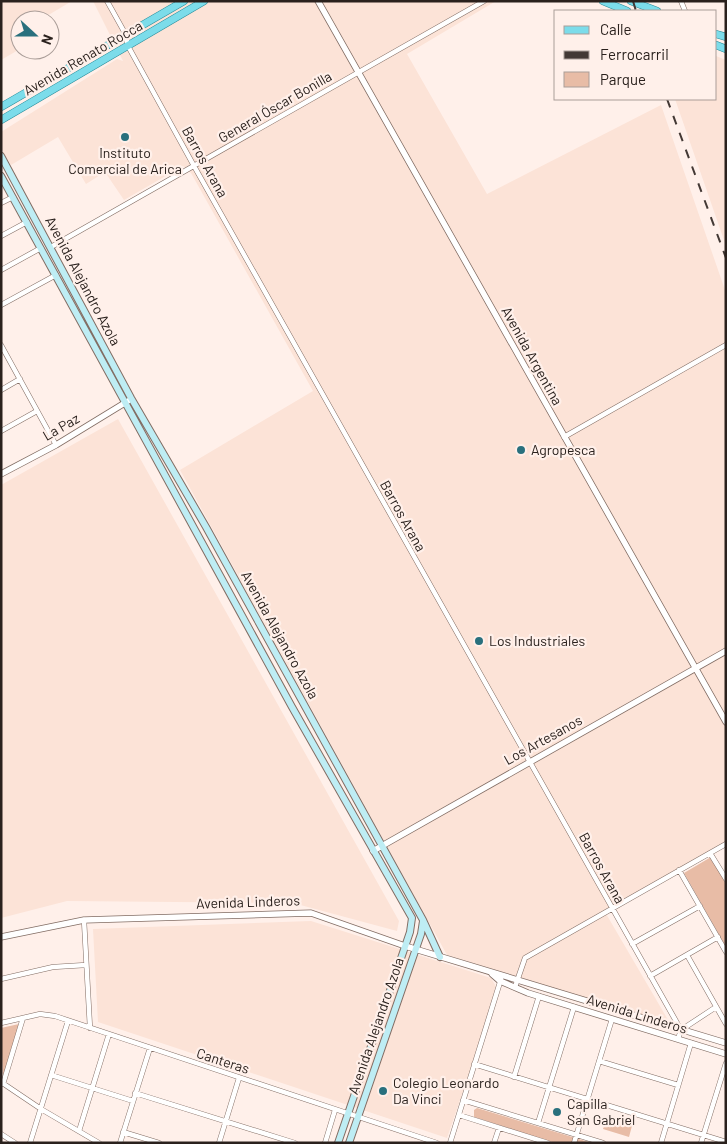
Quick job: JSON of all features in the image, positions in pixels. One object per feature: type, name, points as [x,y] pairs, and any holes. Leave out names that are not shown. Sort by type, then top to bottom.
[{"type":"main road","name":"Avenida Renato Rocca","points":[[1,107],[184,1]]},
{"type":"main road","name":"Avenida Renato Rocca","points":[[1,120],[204,1]]},
{"type":"main road","points":[[603,1],[625,10]]},
{"type":"main road","points":[[630,1],[654,10]]},
{"type":"main road","name":"Avenida Alejandro Azola","points":[[1,156],[51,247],[129,401],[273,674],[412,918],[405,946],[338,1143]]},
{"type":"main road","name":"Avenida Alejandro Azola","points":[[1,176],[129,401],[206,527],[424,920],[416,949],[349,1143]]},
{"type":"main road","points":[[424,920],[440,957]]},
{"type":"street","name":"Barros Arana","points":[[107,1],[126,35],[128,46],[194,166],[681,1030]]},
{"type":"street","name":"Avenida Argentina","points":[[318,1],[563,437],[726,722]]},
{"type":"street","name":"General Óscar Bonilla","points":[[51,247],[484,1]]},
{"type":"street","points":[[1,203],[13,197]]},
{"type":"street","points":[[1,236],[27,222]]},
{"type":"street","points":[[1,270],[41,248]]},
{"type":"street","points":[[1,305],[56,275]]},
{"type":"street","points":[[563,437],[726,345]]},
{"type":"street","points":[[2,347],[56,445]]},
{"type":"street","points":[[1,390],[20,380]]},
{"type":"street","name":"La Paz","points":[[1,474],[56,445],[129,401]]},
{"type":"street","points":[[1,431],[37,411]]},
{"type":"street","name":"Los Artesanos","points":[[373,851],[726,651]]},
{"type":"street","points":[[515,987],[525,958],[726,844]]},
{"type":"street","points":[[710,852],[726,879]]},
{"type":"street","points":[[679,870],[726,952]]},
{"type":"street","points":[[632,944],[700,906]]},
{"type":"street","name":"Avenida Linderos","points":[[1,937],[84,920],[311,913],[405,946],[488,971],[515,987],[539,996],[726,1054]]},
{"type":"street","points":[[84,920],[90,1028]]},
{"type":"street","points":[[650,976],[718,937]]},
{"type":"street","points":[[687,955],[726,1024]]},
{"type":"street","points":[[1,979],[53,967],[86,965]]},
{"type":"street","points":[[450,1143],[501,978]]},
{"type":"street","name":"Avenida Linderos","points":[[501,978],[517,980],[726,1043]]},
{"type":"street","points":[[514,1077],[539,996]]},
{"type":"street","points":[[538,1123],[574,1007]]},
{"type":"street","points":[[678,1039],[681,1030],[716,1008]]},
{"type":"street","name":"Canteras","points":[[1,1023],[48,1014],[437,1143]]},
{"type":"street","points":[[23,1018],[2,1083],[40,1109],[99,1143]]},
{"type":"street","points":[[574,1143],[612,1019]]},
{"type":"street","points":[[30,1143],[68,1021]]},
{"type":"street","points":[[79,1131],[109,1034]]},
{"type":"street","points":[[661,1143],[691,1043]]},
{"type":"street","points":[[120,1143],[150,1048]]},
{"type":"street","points":[[599,1061],[678,1085]]},
{"type":"street","points":[[701,1143],[726,1063]]},
{"type":"street","points":[[474,1064],[726,1142]]},
{"type":"street","points":[[51,1075],[133,1101]]},
{"type":"street","points":[[219,1143],[239,1078]]},
{"type":"street","points":[[135,1093],[295,1143]]},
{"type":"street","points":[[463,1100],[602,1143]]},
{"type":"street","points":[[325,1143],[335,1110]]},
{"type":"street","points":[[459,1115],[533,1140],[548,1143]]},
{"type":"street","points":[[494,1143],[499,1128]]},
{"type":"street","points":[[123,1132],[159,1143]]},
{"type":"street","points":[[1,1134],[14,1143]]},
{"type":"shaded area","points":[[1,1],[72,1],[57,10],[10,10],[10,55],[1,60]]},
{"type":"shaded area","points":[[93,1],[496,1],[407,54],[487,194],[661,105],[726,293],[726,842],[605,912],[671,1025],[447,955],[180,470],[313,391],[191,173],[183,166],[124,200],[105,172],[86,184],[58,137],[11,165],[1,148],[1,132],[117,59],[123,61]]},
{"type":"shaded area","points":[[717,56],[726,60],[726,246],[675,100],[717,100]]},
{"type":"shaded area","points":[[118,419],[399,921],[397,931],[293,903],[67,901],[1,918],[1,485]]},
{"type":"shaded area","points":[[311,921],[491,978],[498,990],[447,1138],[98,1022],[93,929]]},
{"type":"green space","points":[[711,857],[726,884],[726,947],[684,873]]},
{"type":"green space","points":[[19,1024],[3,1080],[1,1028]]},
{"type":"green space","points":[[477,1108],[592,1143],[555,1143],[474,1117],[474,1110]]},
{"type":"green space","points":[[608,1115],[633,1122],[629,1137],[603,1129]]},
{"type":"railway","points":[[633,1],[636,10]]},
{"type":"railway","points":[[667,100],[726,258]]},
{"type":"place","name":"Instituto Comercial de Arica","points":[[125,137]]},
{"type":"place","name":"Agropesca","points":[[521,450]]},
{"type":"place","name":"Los Industriales","points":[[479,641]]},
{"type":"place","name":"Colegio Leonardo Da Vinci","points":[[383,1091]]},
{"type":"place","name":"Capilla San Gabriel","points":[[557,1112]]}]
